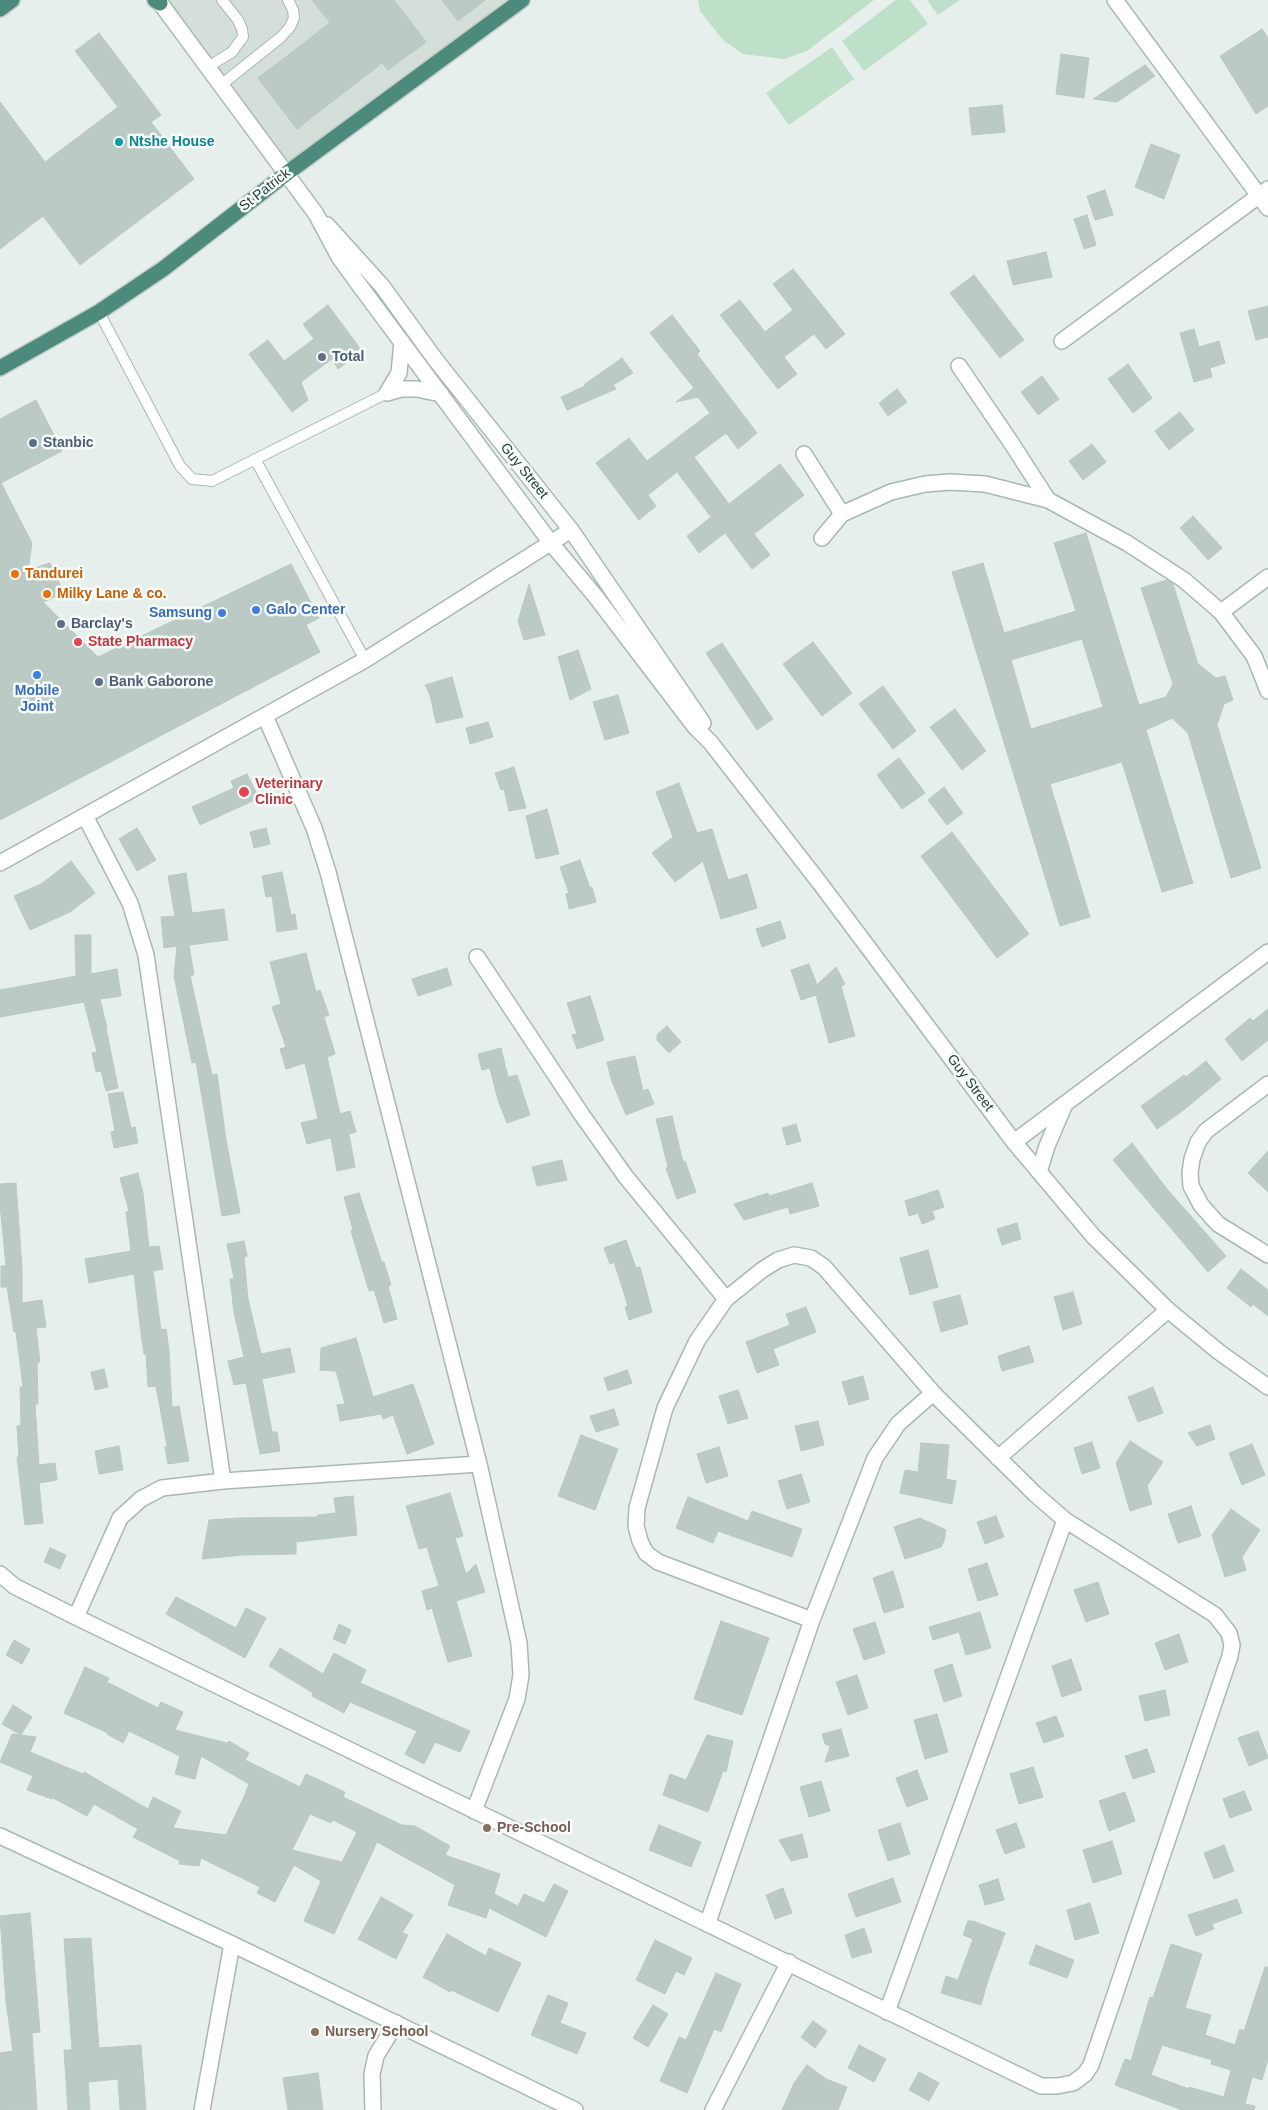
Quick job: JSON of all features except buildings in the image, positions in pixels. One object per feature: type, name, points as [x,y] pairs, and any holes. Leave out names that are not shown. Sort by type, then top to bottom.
[{"type":"highway","points":[[0,9],[12,0]]},
{"type":"highway","name":"St Patrick","points":[[0,368],[99,312],[163,269],[287,173],[522,0]]},
{"type":"street","points":[[1115,0],[1263,193],[1268,208]]},
{"type":"street","name":"Guy Street","points":[[158,1],[287,173],[316,214],[339,257],[550,544],[596,597],[695,727],[711,743],[819,882],[1014,1142],[1093,1236],[1168,1310],[1219,1352],[1268,1387]]},
{"type":"street","points":[[1062,341],[1263,193]]},
{"type":"street","name":"Guy Street","points":[[316,214],[382,286],[435,359],[571,530],[702,720],[711,743]]},
{"type":"street","points":[[387,393],[400,373],[402,342]]},
{"type":"street","points":[[959,366],[1048,500]]},
{"type":"street","points":[[387,393],[401,388],[441,394]]},
{"type":"street","points":[[804,454],[842,514]]},
{"type":"street","points":[[822,538],[842,514],[891,492],[925,484],[950,482],[984,484],[1048,500],[1127,543],[1184,580],[1221,612],[1254,656],[1268,691]]},
{"type":"street","points":[[0,863],[364,660],[571,530]]},
{"type":"street","points":[[1221,612],[1268,577]]},
{"type":"street","points":[[265,716],[314,828],[328,872],[479,1464],[518,1643],[521,1675],[517,1700],[474,1811]]},
{"type":"street","points":[[85,816],[130,902],[146,955],[223,1482]]},
{"type":"street","points":[[1014,1142],[1268,952]]},
{"type":"street","points":[[477,958],[582,1115],[626,1177],[726,1299]]},
{"type":"street","points":[[1268,1084],[1206,1131],[1198,1142],[1192,1159],[1190,1173],[1191,1186],[1201,1206],[1218,1224],[1268,1255]]},
{"type":"street","points":[[1039,1172],[1047,1146],[1065,1104]]},
{"type":"street","points":[[0,1574],[14,1586],[76,1617],[474,1811],[708,1922],[1041,2086],[1073,2083],[1085,2074],[1091,2065],[1230,1656],[1232,1645],[1230,1633],[1216,1615],[1065,1520],[998,1458],[933,1393],[824,1267],[811,1258],[794,1256],[778,1260],[762,1270],[726,1299],[697,1341],[665,1408],[638,1508],[636,1526],[640,1542],[646,1553],[658,1562],[812,1620]]},
{"type":"street","points":[[998,1458],[1168,1310]]},
{"type":"street","points":[[708,1922],[812,1620],[875,1458],[898,1424],[933,1393]]},
{"type":"street","points":[[76,1617],[120,1518],[141,1499],[162,1488],[479,1464]]},
{"type":"street","points":[[888,2012],[1065,1520]]},
{"type":"street","points":[[0,1836],[232,1944],[575,2110]]},
{"type":"street","points":[[202,2110],[232,1944]]},
{"type":"street","points":[[713,2110],[789,1962]]},
{"type":"street","points":[[373,2110],[372,2074],[376,2056],[396,2023]]},
{"type":"lane","points":[[208,67],[232,52],[243,37],[238,20],[222,0]]},
{"type":"lane","points":[[221,85],[281,37],[290,27],[294,18],[293,10],[288,0]]},
{"type":"lane","points":[[99,312],[180,466],[192,479],[212,481],[387,393]]},
{"type":"lane","points":[[255,459],[364,660]]},
{"type":"shaded area","points":[[158,0],[522,0],[287,173]]},
{"type":"green space","points":[[698,0],[874,0],[807,51],[784,59],[743,54],[723,40],[700,11]]},
{"type":"green space","points":[[896,0],[910,0],[928,24],[864,71],[842,41]]},
{"type":"green space","points":[[927,0],[960,0],[938,15]]},
{"type":"green space","points":[[832,47],[854,79],[789,125],[766,93]]},
{"type":"place","name":"Ntshe House","points":[[119,142]]},
{"type":"place","name":"Total","points":[[322,357]]},
{"type":"place","name":"Stanbic","points":[[33,443]]},
{"type":"place","name":"Tandurei","points":[[15,574]]},
{"type":"place","name":"Milky Lane & co.","points":[[47,594]]},
{"type":"place","name":"Galo Center","points":[[256,610]]},
{"type":"place","name":"Samsung","points":[[222,613]]},
{"type":"place","name":"Barclay's","points":[[61,624]]},
{"type":"place","name":"State Pharmacy","points":[[78,642]]},
{"type":"place","name":"Mobile Joint","points":[[37,675]]},
{"type":"place","name":"Bank Gaborone","points":[[99,682]]},
{"type":"place","name":"Veterinary Clinic","points":[[244,792]]},
{"type":"place","name":"Pre-School","points":[[487,1828]]},
{"type":"place","name":"Nursery School","points":[[315,2032]]}]
